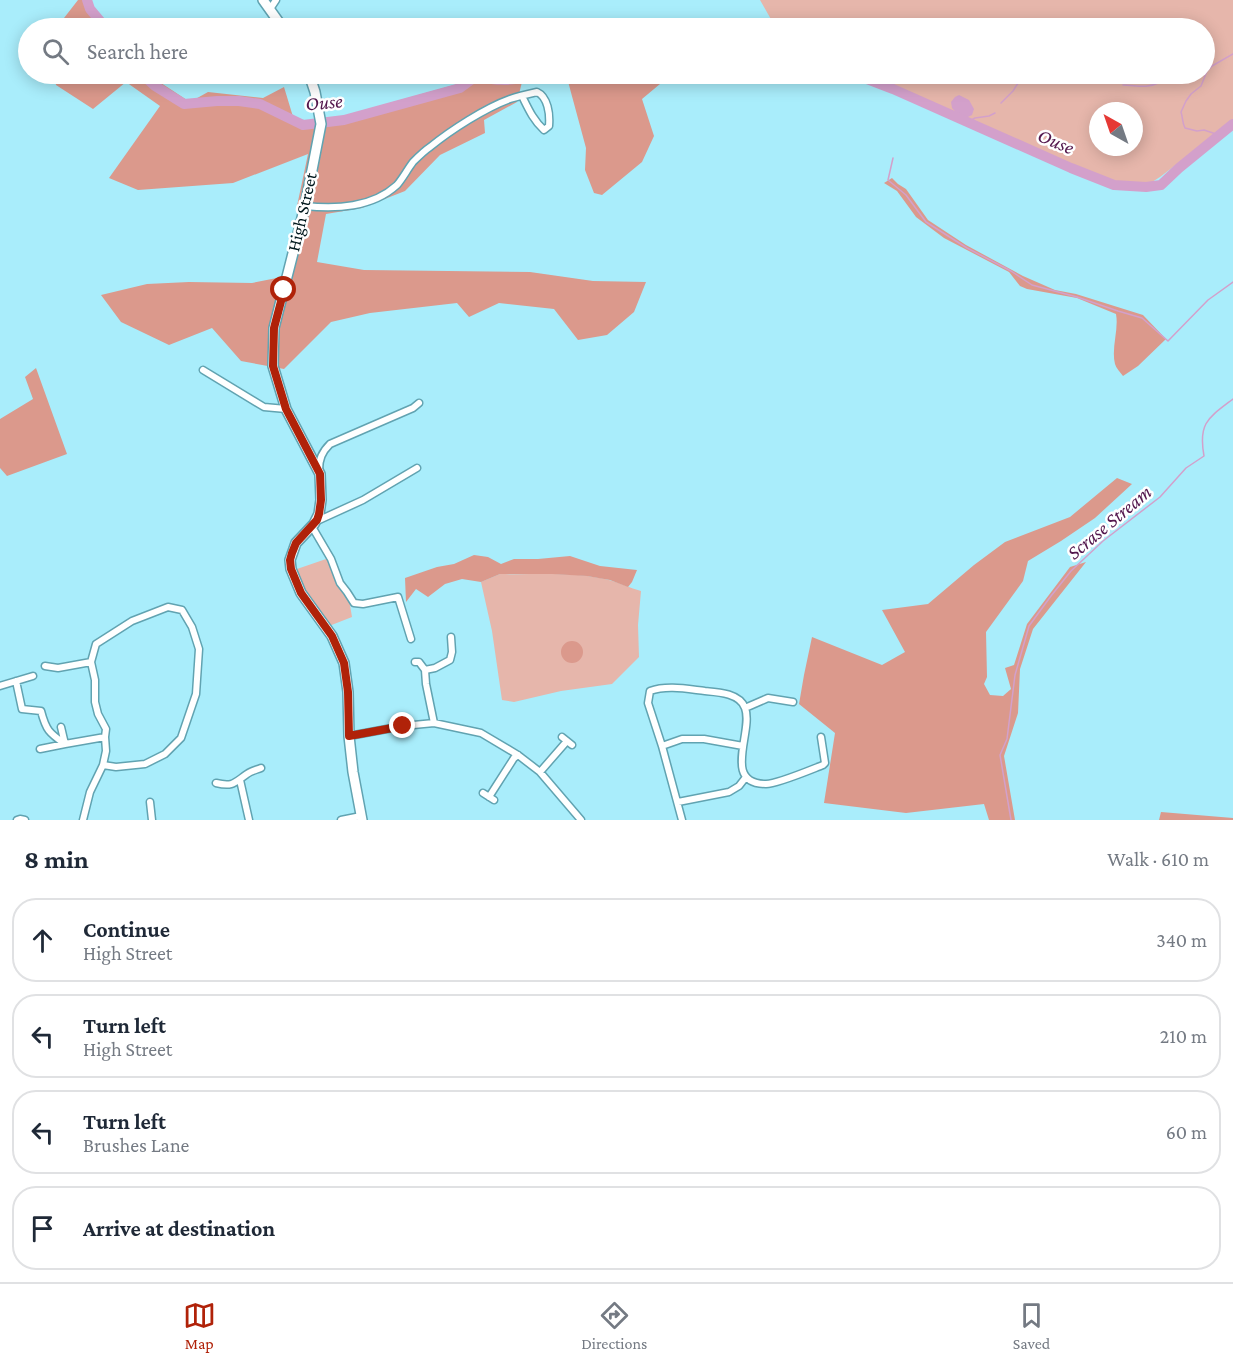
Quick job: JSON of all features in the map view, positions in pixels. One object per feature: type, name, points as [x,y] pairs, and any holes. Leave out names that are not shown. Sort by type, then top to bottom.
[{"type":"main road","points":[[263,0],[276,18]]},
{"type":"main road","name":"High Street","points":[[312,84],[321,122],[305,206],[274,328],[273,366],[286,409],[320,474],[321,500],[319,514],[314,524]]},
{"type":"main road","points":[[314,524],[296,543],[290,560],[291,569],[301,593],[332,636],[344,663],[353,772],[362,818]]},
{"type":"street","points":[[270,9],[276,0]]},
{"type":"street","points":[[305,206],[328,209],[357,205],[383,195],[398,183],[414,161],[430,147],[456,128],[509,100],[522,96],[537,92],[542,94],[550,118],[549,126],[543,130],[539,126],[522,96]]},
{"type":"street","points":[[202,370],[264,407],[286,409]]},
{"type":"street","points":[[320,474],[319,464],[322,453],[330,444],[413,408],[419,403]]},
{"type":"street","points":[[411,639],[398,597],[363,604],[354,603],[340,582],[314,530],[314,524],[363,500],[417,468]]},
{"type":"street","points":[[83,820],[90,792],[103,765],[106,751],[106,729],[95,702],[95,680],[91,662],[96,644],[132,621],[168,607],[183,610],[192,627],[199,649],[196,694],[181,738],[165,754],[145,764],[116,767],[103,765]]},
{"type":"street","points":[[425,670],[435,668],[450,660],[451,637]]},
{"type":"street","points":[[45,666],[58,668],[91,662]]},
{"type":"street","points":[[415,662],[419,662],[425,670],[434,723]]},
{"type":"street","points":[[0,686],[33,676]]},
{"type":"street","points":[[16,681],[22,709],[41,711],[46,728],[65,744]]},
{"type":"street","points":[[682,820],[648,703],[650,691],[660,687],[718,692],[740,701],[745,708],[746,727],[741,761],[742,770],[746,777],[754,783],[768,784],[823,765],[825,763],[821,737]]},
{"type":"street","points":[[745,708],[768,698],[793,702]]},
{"type":"street","points":[[349,736],[405,725],[434,723],[481,733],[540,772],[581,820]]},
{"type":"street","points":[[61,727],[65,744]]},
{"type":"street","points":[[40,749],[105,737]]},
{"type":"street","points":[[662,747],[682,739],[704,738],[743,746]]},
{"type":"street","points":[[540,772],[567,741]]},
{"type":"street","points":[[488,797],[515,755]]},
{"type":"street","points":[[216,783],[227,786],[261,768]]},
{"type":"street","points":[[678,802],[729,792],[739,786],[746,777]]},
{"type":"street","points":[[240,780],[249,820]]},
{"type":"street","points":[[150,802],[152,820]]},
{"type":"street","points":[[341,820],[362,818]]},
{"type":"street","points":[[17,820],[25,820]]},
{"type":"shaded area","points":[[78,0],[84,0],[97,18],[64,18]]},
{"type":"shaded area","points":[[760,0],[1233,0],[1233,121],[1160,177],[1152,182],[1139,184],[1113,182],[1024,148],[888,84],[1215,84],[1215,18],[770,18]]},
{"type":"shaded area","points":[[56,84],[124,84],[93,109]]},
{"type":"shaded area","points":[[129,84],[163,84],[190,102],[208,92],[263,98],[284,87],[294,120],[329,120],[458,84],[522,84],[517,102],[484,120],[485,133],[440,155],[405,191],[362,208],[326,214],[317,262],[364,270],[530,272],[593,281],[646,282],[634,312],[607,335],[578,340],[554,309],[499,303],[469,317],[457,303],[370,313],[331,322],[284,369],[241,361],[212,328],[169,345],[121,322],[101,295],[147,284],[252,283],[292,275],[307,214],[297,206],[308,154],[233,183],[138,190],[109,178],[160,106]]},
{"type":"shaded area","points":[[569,84],[660,84],[642,99],[654,136],[642,162],[602,195],[594,193],[585,170],[586,148]]},
{"type":"shaded area","points":[[959,95],[969,100],[974,109],[972,115],[959,116],[952,108],[951,102]]},
{"type":"shaded area","points":[[892,178],[906,189],[928,220],[966,245],[1023,276],[1055,290],[1076,294],[1143,315],[1166,339],[1138,366],[1123,376],[1116,367],[1114,358],[1116,314],[1077,298],[1020,286],[1009,272],[944,238],[916,217],[897,191],[884,183]]},
{"type":"shaded area","points":[[36,368],[67,454],[7,476],[0,468],[0,419],[33,399],[25,377]]},
{"type":"shaded area","points":[[1117,478],[1132,484],[1095,518],[1028,561],[1023,581],[986,632],[987,677],[984,684],[990,695],[1003,696],[1011,689],[1005,668],[1014,665],[1027,624],[1070,567],[1086,562],[1033,629],[1020,669],[1018,713],[1004,756],[1015,820],[989,820],[984,804],[906,813],[824,803],[835,733],[799,704],[812,637],[882,665],[905,652],[882,610],[928,604],[1005,542],[1070,517]]},
{"type":"shaded area","points":[[474,555],[488,557],[501,564],[514,559],[570,556],[600,566],[637,570],[628,587],[610,580],[587,576],[500,574],[481,582],[462,579],[445,584],[428,597],[416,589],[406,602],[405,578],[454,564]]},
{"type":"shaded area","points":[[329,558],[349,599],[352,617],[329,626],[305,589],[297,569]]},
{"type":"shaded area","points":[[500,574],[582,575],[609,580],[641,591],[638,625],[639,657],[612,684],[561,691],[514,702],[502,700],[492,631],[481,582]]},
{"type":"shaded area","points":[[572,641],[580,644],[583,652],[580,660],[572,663],[564,660],[561,652],[564,644]]},
{"type":"shaded area","points":[[1161,812],[1233,818],[1233,820],[1159,820]]},
{"type":"waterway","name":"Ouse","points":[[87,0],[90,9],[98,18]]},
{"type":"waterway","points":[[1215,64],[1233,54]]},
{"type":"waterway","name":"Ouse","points":[[153,84],[184,104],[217,101],[260,104],[303,125],[344,120],[460,88],[465,84]]},
{"type":"waterway","name":"Ouse","points":[[880,84],[1114,185],[1146,187],[1161,185],[1233,124]]},
{"type":"waterway","points":[[1001,103],[1017,84]]},
{"type":"waterway","points":[[1123,85],[1156,84]]},
{"type":"waterway","points":[[1202,84],[1186,101],[1181,112],[1183,124],[1185,128],[1204,130],[1219,135]]},
{"type":"waterway","points":[[968,122],[995,113]]},
{"type":"waterway","points":[[893,158],[888,180],[906,195],[926,222],[1032,285],[1142,318],[1168,341],[1208,300],[1233,282]]},
{"type":"waterway","name":"Scrase Stream","points":[[1011,820],[1000,755],[1007,739],[1015,675],[1029,626],[1071,571],[1103,541],[1160,497],[1186,468],[1204,456],[1202,436],[1207,422],[1233,399]]},
{"type":"route","points":[[284,290],[274,328],[273,366],[286,409],[320,474],[321,500],[317,520],[296,543],[290,560],[291,569],[301,593],[332,636],[344,663],[348,692],[349,736],[403,726]]}]
